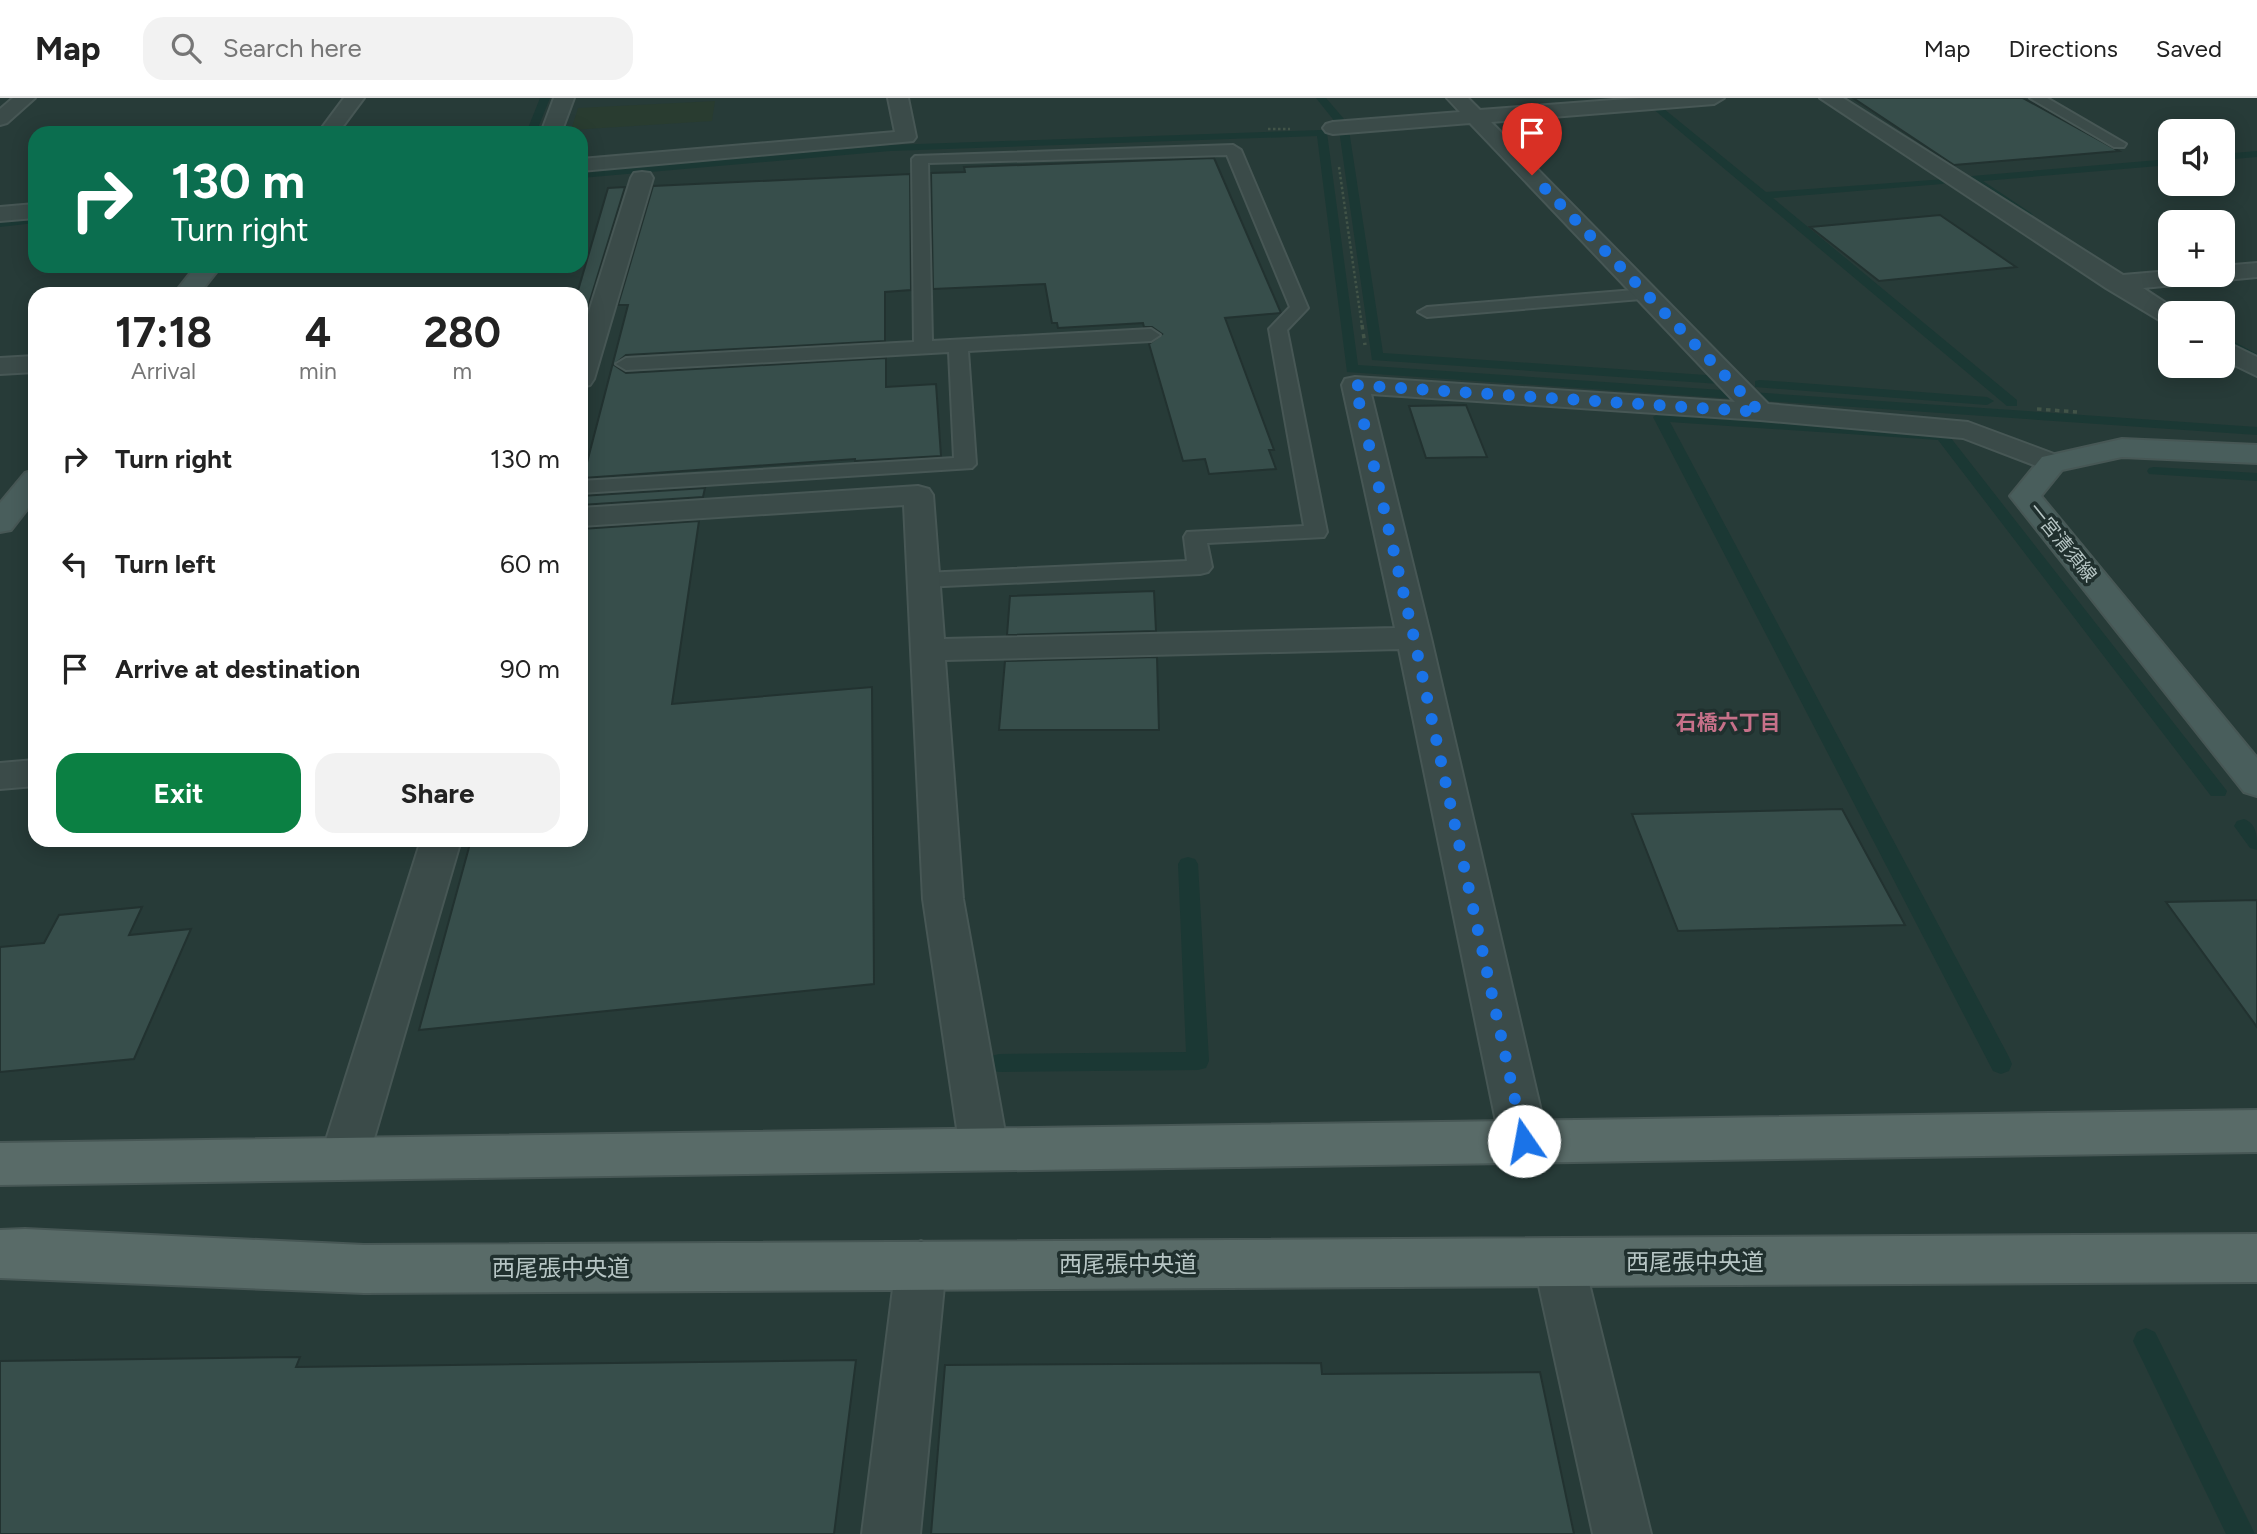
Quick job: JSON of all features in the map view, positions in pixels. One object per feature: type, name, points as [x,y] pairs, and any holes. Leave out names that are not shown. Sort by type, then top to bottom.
[{"type":"main road","points":[[192,287],[203,273]]},
{"type":"main road","points":[[2052,463],[2122,448],[2257,454]]},
{"type":"main road","name":"一宮清須線","points":[[2052,463],[2025,496],[2257,783]]},
{"type":"main road","points":[[0,523],[28,488]]},
{"type":"main road","points":[[0,1164],[2257,1131]]},
{"type":"main road","name":"西尾張中央道","points":[[0,1254],[364,1269],[2257,1258]]},
{"type":"street","points":[[0,120],[25,98]]},
{"type":"street","points":[[333,126],[354,98]]},
{"type":"street","points":[[554,126],[564,98]]},
{"type":"street","points":[[588,164],[906,138],[898,98]]},
{"type":"street","points":[[1457,98],[1760,412]]},
{"type":"street","points":[[1333,128],[1714,98]]},
{"type":"street","points":[[1830,98],[2158,309]]},
{"type":"street","points":[[588,332],[642,178]]},
{"type":"street","points":[[0,214],[28,212]]},
{"type":"street","points":[[2235,273],[2257,270]]},
{"type":"street","points":[[2115,283],[2158,279]]},
{"type":"street","points":[[2235,355],[2257,368]]},
{"type":"street","points":[[0,366],[28,364]]},
{"type":"street","points":[[1524,1141],[1414,638],[1355,385],[1760,412],[1968,430],[2052,463]]},
{"type":"street","points":[[588,517],[918,495],[943,899],[984,1149]]},
{"type":"street","points":[[928,650],[1414,638]]},
{"type":"street","points":[[0,776],[28,774]]},
{"type":"street","points":[[344,1159],[439,847]]},
{"type":"street","points":[[1559,1263],[1622,1534]]},
{"type":"street","points":[[891,1534],[921,1265]]},
{"type":"lane","points":[[2037,98],[2119,144]]},
{"type":"lane","points":[[923,347],[920,159],[1233,150],[1299,309],[1278,329],[1316,532],[1195,537],[1200,567],[923,580]]},
{"type":"lane","points":[[1427,312],[1647,294]]},
{"type":"lane","points":[[626,364],[1151,335]]},
{"type":"lane","points":[[588,488],[965,464],[958,346]]},
{"type":"green space","points":[[715,101],[712,121],[588,129],[588,126],[572,126],[578,108]]},
{"type":"building","points":[[1853,98],[2023,98],[2119,151],[1954,165]]},
{"type":"building","points":[[1214,158],[1281,313],[1225,318],[1274,450],[1269,450],[1276,469],[1209,474],[1205,459],[1183,461],[1149,344],[1162,334],[1152,327],[1144,327],[1143,323],[1058,328],[1057,323],[1052,323],[1045,284],[933,289],[931,173],[965,172],[964,167]]},
{"type":"building","points":[[910,174],[911,290],[885,292],[885,341],[626,355],[614,365],[626,373],[886,358],[886,387],[936,384],[941,456],[855,459],[588,478],[588,459],[628,305],[618,305],[653,186]]},
{"type":"building","points":[[625,187],[588,307],[588,287],[579,287],[583,273],[588,273],[588,256],[608,188]]},
{"type":"building","points":[[1940,215],[2016,267],[1879,281],[1810,227]]},
{"type":"building","points":[[1466,405],[1487,457],[1426,458],[1409,406]]},
{"type":"building","points":[[705,488],[703,497],[588,505],[588,496]]},
{"type":"building","points":[[699,521],[672,704],[872,687],[874,984],[419,1030],[469,847],[588,847],[588,529]]},
{"type":"building","points":[[1154,591],[1156,631],[1007,635],[1010,596]]},
{"type":"building","points":[[1157,657],[1159,730],[999,730],[1005,661]]},
{"type":"building","points":[[1842,809],[1905,925],[1678,931],[1632,814]]},
{"type":"building","points":[[2257,900],[2257,1027],[2166,902]]},
{"type":"building","points":[[142,907],[129,935],[191,929],[134,1059],[0,1072],[0,947],[44,943],[59,915]]},
{"type":"building","points":[[300,1357],[296,1367],[856,1360],[834,1534],[0,1534],[0,1361]]},
{"type":"building","points":[[1321,1363],[1322,1374],[1540,1372],[1574,1534],[931,1534],[945,1365]]},
{"type":"waterway","points":[[534,126],[545,98]]},
{"type":"waterway","points":[[1321,98],[1340,121]]},
{"type":"waterway","points":[[1655,106],[1763,196]]},
{"type":"waterway","points":[[1344,130],[1377,357],[1720,380]]},
{"type":"waterway","points":[[588,174],[890,148],[1322,133],[1352,369],[2257,431]]},
{"type":"waterway","points":[[2235,156],[2257,154]]},
{"type":"waterway","points":[[2027,215],[1972,179],[2158,163]]},
{"type":"waterway","points":[[1763,196],[1942,181]]},
{"type":"waterway","points":[[1763,196],[2012,403]]},
{"type":"waterway","points":[[0,224],[28,221]]},
{"type":"waterway","points":[[2235,346],[2257,359]]},
{"type":"waterway","points":[[1760,384],[1987,401]]},
{"type":"waterway","points":[[2001,1064],[1660,417],[1942,436],[2218,791]]},
{"type":"waterway","points":[[2154,471],[2257,477]]},
{"type":"waterway","points":[[2244,826],[2257,843]]},
{"type":"waterway","points":[[999,1063],[1198,1061],[1188,864]]},
{"type":"waterway","points":[[2146,1341],[2241,1534]]},
{"type":"district","name":"石橋六丁目","points":[[1728,723]]},
{"type":"route","points":[[1524,1141],[1414,638],[1355,385],[1760,412],[1532,175]]}]
